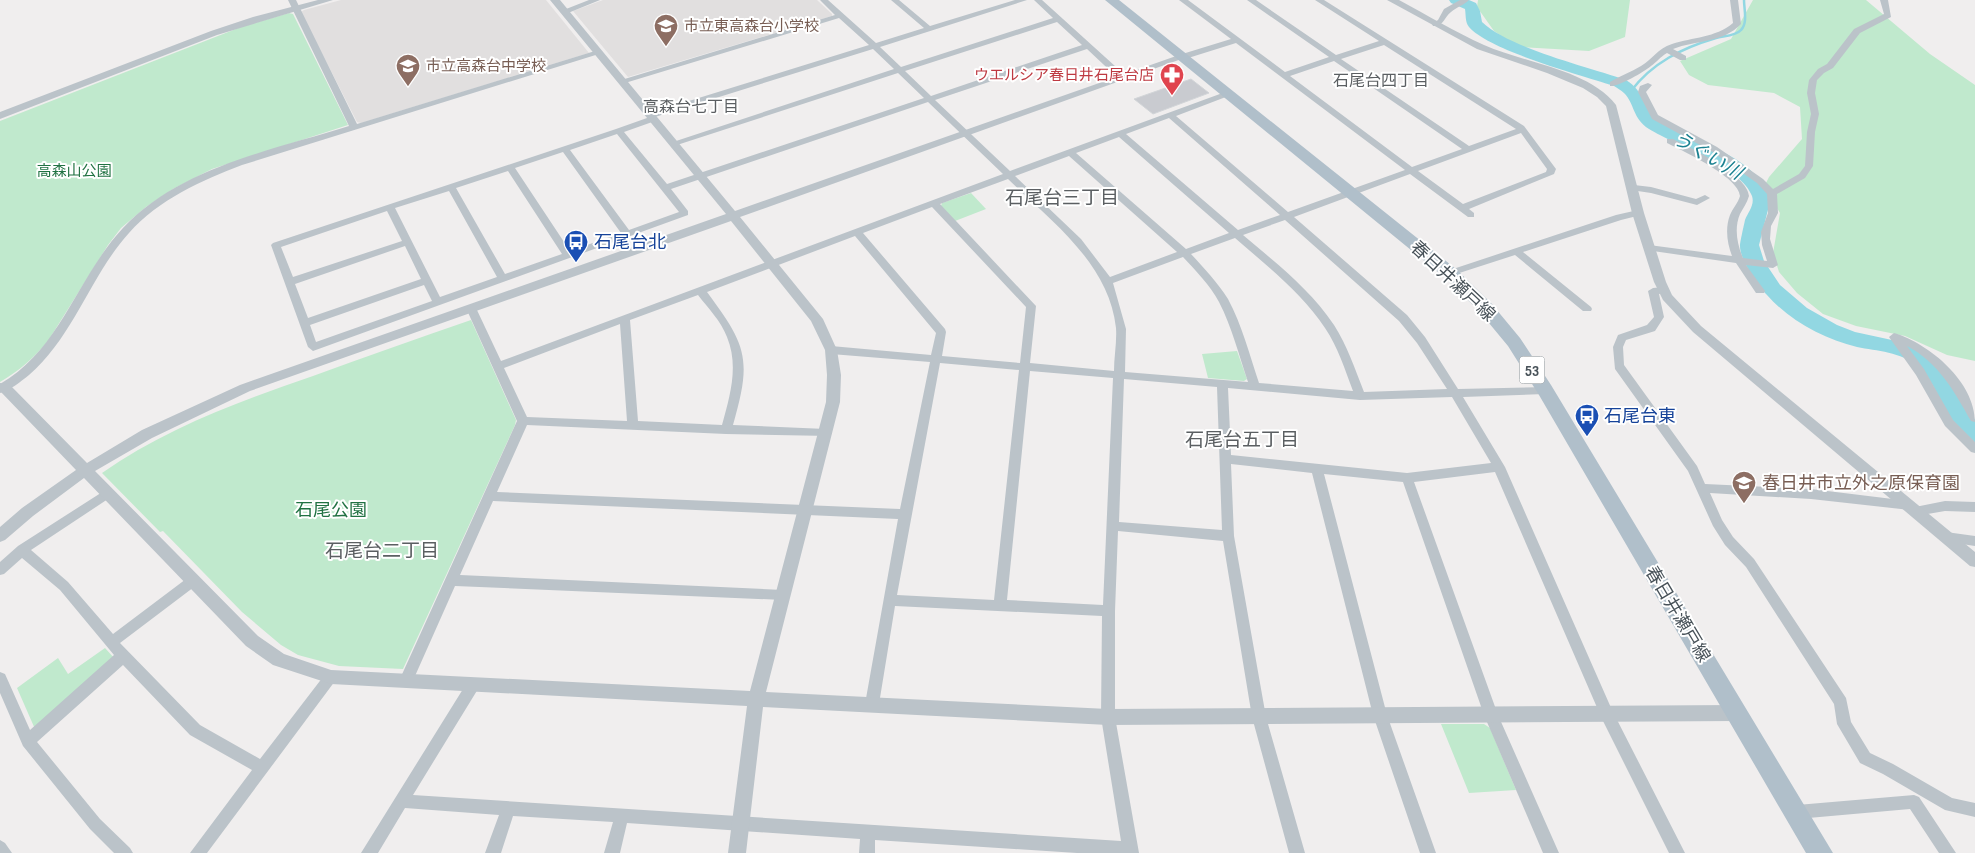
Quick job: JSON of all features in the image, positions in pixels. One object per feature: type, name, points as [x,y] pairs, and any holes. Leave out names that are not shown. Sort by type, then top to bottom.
[{"type":"main road","name":"春日井瀬戸線","points":[[1111,0],[1352,192],[1450,273],[1485,307],[1514,342],[1545,390],[1820,853]]},
{"type":"street","points":[[0,116],[294,4],[328,0]]},
{"type":"street","points":[[555,0],[651,117],[674,142],[817,319],[831,350],[834,375],[833,402],[756,698],[737,853]]},
{"type":"street","points":[[565,11],[596,0]]},
{"type":"street","points":[[402,801],[741,823],[868,833],[996,847],[1130,851],[1108,717],[1109,611],[1121,329],[1108,281],[1078,241],[824,0]]},
{"type":"street","points":[[895,0],[929,29]]},
{"type":"street","points":[[619,131],[684,213],[313,347],[276,245],[619,131],[651,117],[1023,0]]},
{"type":"street","points":[[1038,0],[1123,78]]},
{"type":"street","points":[[1183,0],[1471,215]]},
{"type":"street","points":[[1251,0],[1469,150]]},
{"type":"street","points":[[1319,0],[1521,128],[1552,169],[1550,174],[1462,208]]},
{"type":"street","points":[[1392,0],[1481,47],[1582,84],[1604,97],[1611,105],[1634,188],[1638,213],[1649,248],[1664,290],[1679,311],[1697,329],[1975,561]]},
{"type":"street","points":[[1436,24],[1441,21],[1447,11],[1465,0]]},
{"type":"street","points":[[1613,84],[1619,79],[1638,71],[1656,59],[1657,55],[1667,50],[1730,30],[1737,24],[1734,0]]},
{"type":"street","points":[[1772,193],[1802,176],[1809,166],[1811,132],[1815,114],[1811,93],[1813,80],[1821,71],[1830,66],[1857,31],[1888,15],[1884,0]]},
{"type":"street","points":[[294,4],[354,128]]},
{"type":"street","points":[[622,81],[842,16]]},
{"type":"street","points":[[674,142],[1058,19]]},
{"type":"street","points":[[0,536],[84,470],[140,437],[187,413],[245,388],[1182,57],[1237,40]]},
{"type":"street","points":[[1284,75],[1384,42]]},
{"type":"street","points":[[665,188],[1087,46]]},
{"type":"street","points":[[1667,50],[1683,58]]},
{"type":"street","points":[[598,53],[238,163],[204,176],[168,195],[145,212],[114,245],[54,341],[34,365],[2,388],[252,640],[279,660],[331,677],[1108,717],[1737,713]]},
{"type":"street","points":[[1648,85],[1643,88],[1642,92],[1655,117],[1739,165],[1772,193],[1773,213],[1767,221],[1764,242],[1773,265],[1740,262],[1649,248]]},
{"type":"street","points":[[498,366],[1228,93]]},
{"type":"street","points":[[1170,115],[1382,298],[1403,318],[1421,340],[1456,393],[1499,467],[1607,714],[1677,853]]},
{"type":"street","points":[[1108,281],[1469,150],[1519,131],[1521,128]]},
{"type":"street","points":[[1121,134],[1303,292],[1330,327],[1343,352],[1360,396]]},
{"type":"street","points":[[1670,141],[1687,149],[1722,171],[1744,191],[1745,198],[1734,218],[1734,248],[1740,262],[1760,291]]},
{"type":"street","points":[[565,149],[627,234]]},
{"type":"street","points":[[1070,152],[1184,253],[1205,275],[1223,300],[1255,387]]},
{"type":"street","points":[[1722,171],[1739,165]]},
{"type":"street","points":[[510,167],[568,256]]},
{"type":"street","points":[[451,187],[503,278]]},
{"type":"street","points":[[1634,188],[1650,190],[1697,202],[1705,198]]},
{"type":"street","points":[[934,203],[1031,306],[1000,605]]},
{"type":"street","points":[[390,207],[438,303]]},
{"type":"street","points":[[1450,273],[1638,213]]},
{"type":"street","points":[[857,232],[941,332],[889,600],[872,704]]},
{"type":"street","points":[[290,282],[408,242]]},
{"type":"street","points":[[1516,251],[1587,309]]},
{"type":"street","points":[[304,323],[427,280]]},
{"type":"street","points":[[1664,290],[1653,291],[1659,317],[1651,328],[1622,338],[1618,348],[1619,366],[1693,469],[1717,523],[1729,541],[1750,563],[1841,702],[1844,724],[1865,758],[1888,769],[1950,805],[1975,810]]},
{"type":"street","points":[[701,291],[732,335],[739,359],[738,384],[726,430]]},
{"type":"street","points":[[406,681],[523,421],[471,308]]},
{"type":"street","points":[[625,319],[632,426]]},
{"type":"street","points":[[1975,418],[1954,381],[1943,366],[1928,354],[1894,337],[1920,372],[1949,423],[1975,449]]},
{"type":"street","points":[[831,350],[1360,396],[1545,390]]},
{"type":"street","points":[[1222,384],[1228,536],[1259,717],[1297,853]]},
{"type":"street","points":[[523,421],[826,433]]},
{"type":"street","points":[[1224,459],[1408,478],[1499,467]]},
{"type":"street","points":[[1317,469],[1380,715],[1428,853]]},
{"type":"street","points":[[1408,478],[1491,715],[1551,853]]},
{"type":"street","points":[[1701,488],[1811,494],[1913,509],[1953,505],[1975,507]]},
{"type":"street","points":[[0,570],[22,550],[107,494]]},
{"type":"street","points":[[490,496],[905,514]]},
{"type":"street","points":[[1113,526],[1228,536]]},
{"type":"street","points":[[1946,537],[1975,541]]},
{"type":"street","points":[[22,550],[64,586],[123,656],[194,730],[263,768]]},
{"type":"street","points":[[112,642],[194,580]]},
{"type":"street","points":[[452,580],[783,595]]},
{"type":"street","points":[[889,600],[1109,611]]},
{"type":"street","points":[[28,741],[123,656]]},
{"type":"street","points":[[198,853],[331,677]]},
{"type":"street","points":[[0,678],[28,741],[95,824],[125,853]]},
{"type":"street","points":[[369,853],[473,685]]},
{"type":"street","points":[[1796,812],[1914,802],[1948,853]]},
{"type":"street","points":[[493,853],[508,809]]},
{"type":"street","points":[[612,853],[622,816]]},
{"type":"street","points":[[867,853],[868,833]]},
{"type":"street","points":[[0,848],[4,853]]},
{"type":"shaded area","name":"市立高森台中学校","points":[[341,0],[546,0],[589,53],[361,123],[357,122],[301,12]]},
{"type":"shaded area","name":"市立東高森台小学校","points":[[603,0],[817,0],[832,16],[628,77],[573,11]]},
{"type":"green space","points":[[1478,0],[1630,0],[1625,37],[1589,51],[1518,47],[1494,31],[1477,7]]},
{"type":"green space","points":[[1753,0],[1866,0],[1930,54],[1975,85],[1975,361],[1947,355],[1905,336],[1856,326],[1823,314],[1797,293],[1779,272],[1773,253],[1780,213],[1764,187],[1769,177],[1802,139],[1800,107],[1774,93],[1708,85],[1689,75],[1680,61],[1731,39]]},
{"type":"green space","name":"高森山公園","points":[[289,13],[293,14],[348,125],[212,169],[173,189],[146,207],[121,228],[108,245],[48,341],[26,364],[0,382],[0,121],[241,27]]},
{"type":"green space","points":[[971,193],[986,209],[955,221],[941,206],[942,203]]},
{"type":"green space","name":"石尾公園","points":[[471,320],[516,420],[403,669],[339,666],[298,655],[281,645],[242,612],[163,531],[160,532],[102,473],[152,442],[204,417]]},
{"type":"green space","points":[[1237,351],[1247,379],[1244,381],[1208,378],[1202,354]]},
{"type":"green space","points":[[105,648],[115,659],[35,729],[17,688],[58,658],[68,674]]},
{"type":"green space","points":[[1441,724],[1484,724],[1490,728],[1516,790],[1469,793]]},
{"type":"building","name":"ウエルシア春日井石尾台店","points":[[1191,79],[1209,93],[1153,114],[1134,99]]},
{"type":"waterway","name":"うぐい川","points":[[1456,0],[1471,6],[1475,24],[1483,32],[1542,57],[1620,83],[1631,91],[1643,115],[1651,123],[1716,156],[1747,176],[1757,187],[1762,198],[1749,245],[1754,261],[1773,290],[1800,312],[1830,330],[1855,339],[1897,347],[1917,354],[1925,360],[1942,382],[1968,428],[1975,434]]},
{"type":"waterway","points":[[1631,91],[1648,72],[1669,58],[1703,42],[1739,32],[1744,24],[1744,0]]},
{"type":"place","name":"市立東高森台小学校","points":[[666,47]]},
{"type":"place","name":"市立高森台中学校","points":[[408,87]]},
{"type":"place","name":"ウエルシア春日井石尾台店","points":[[1172,96]]},
{"type":"place","name":"石尾台北","points":[[576,263]]},
{"type":"place","name":"石尾台東","points":[[1587,437]]},
{"type":"place","name":"春日井市立外之原保育園","points":[[1744,504]]},
{"type":"district","name":"石尾台四丁目","points":[[1381,80]]},
{"type":"district","name":"高森台七丁目","points":[[691,106]]},
{"type":"district","name":"石尾台三丁目","points":[[1062,197]]},
{"type":"district","name":"石尾台五丁目","points":[[1242,439]]},
{"type":"district","name":"石尾台二丁目","points":[[382,550]]}]
